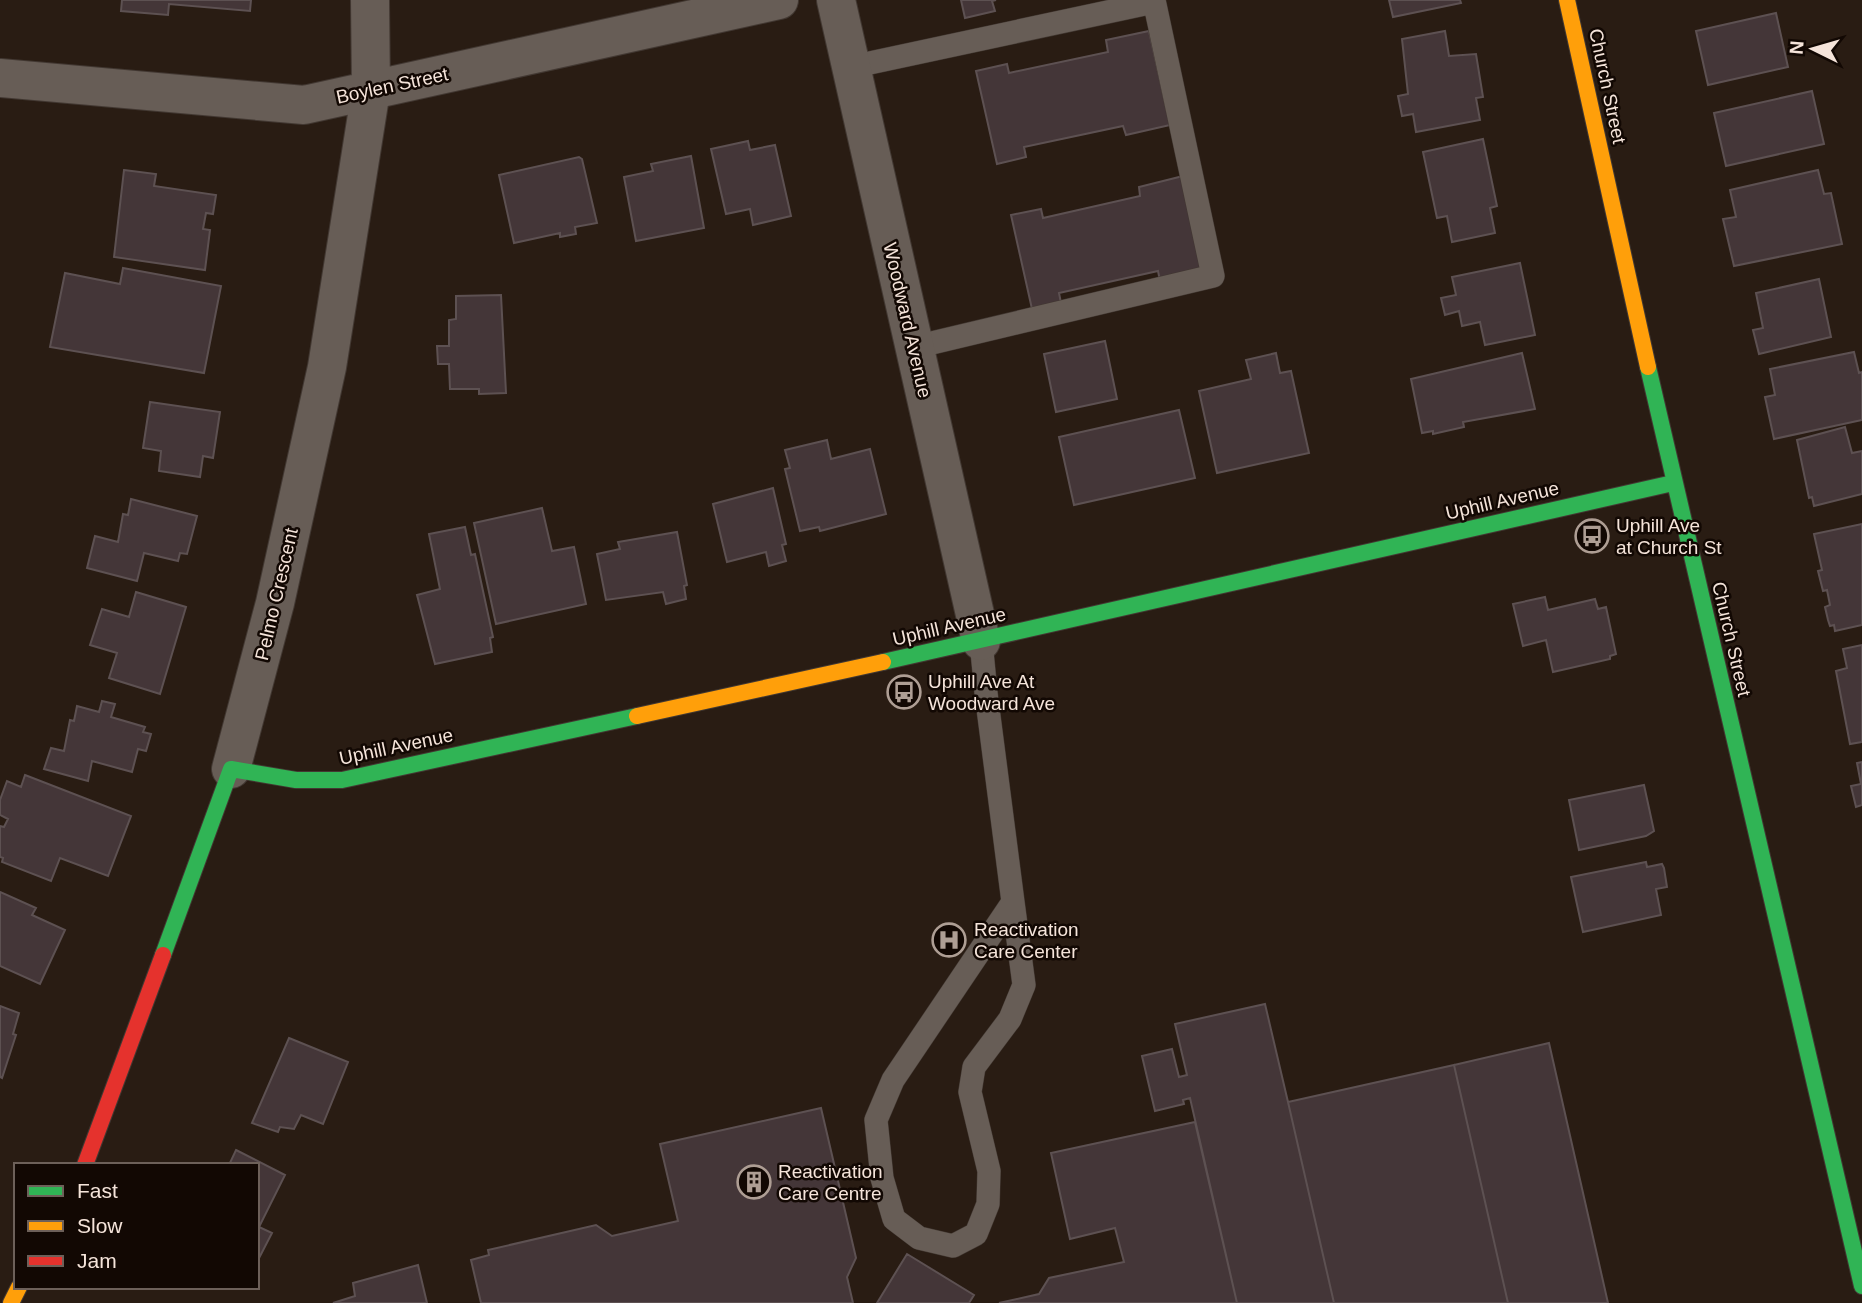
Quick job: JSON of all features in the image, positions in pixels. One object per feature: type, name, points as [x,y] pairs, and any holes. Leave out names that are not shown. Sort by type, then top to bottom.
[{"type":"street","name":"Pelmo Crescent","points":[[86,1163],[231,769],[275,603],[327,367],[371,90],[370,0]]},
{"type":"street","name":"Boylen Street","points":[[0,78],[304,105],[779,0]]},
{"type":"street","name":"Woodward Avenue","points":[[836,0],[981,640]]},
{"type":"street","name":"Church Street","points":[[1567,0],[1673,483],[1862,1286]]},
{"type":"street","name":"Uphill Avenue","points":[[231,769],[296,780],[342,780],[981,640],[1673,483]]},
{"type":"lane","points":[[851,67],[1154,1],[1213,276],[915,347]]},
{"type":"lane","points":[[981,640],[1024,985],[1010,1019],[974,1067],[970,1092],[989,1171],[988,1204],[976,1234],[953,1246],[919,1238],[894,1219],[882,1178],[876,1120],[893,1080],[1013,902]]},
{"type":"building","points":[[122,0],[251,0],[250,11],[169,4],[168,15],[121,11]]},
{"type":"building","points":[[961,0],[996,0],[992,1],[995,11],[965,18]]},
{"type":"building","points":[[1389,0],[1460,0],[1461,3],[1393,17]]},
{"type":"building","points":[[1776,13],[1788,67],[1708,85],[1696,31]]},
{"type":"building","points":[[1149,31],[1170,125],[1126,135],[1123,126],[1024,147],[1026,157],[997,164],[976,71],[1007,64],[1009,73],[1108,52],[1106,40]]},
{"type":"building","points":[[1445,31],[1449,56],[1476,54],[1483,97],[1476,98],[1480,120],[1416,132],[1413,114],[1402,116],[1398,96],[1408,94],[1402,39]]},
{"type":"building","points":[[1812,91],[1824,144],[1726,166],[1714,113]]},
{"type":"building","points":[[1483,139],[1497,206],[1490,208],[1495,233],[1452,242],[1447,216],[1437,218],[1423,152]]},
{"type":"building","points":[[748,141],[750,150],[775,145],[791,216],[753,225],[750,209],[726,214],[711,149]]},
{"type":"building","points":[[691,156],[704,228],[636,241],[624,177],[653,171],[651,164]]},
{"type":"building","points":[[579,157],[582,159],[597,223],[575,227],[576,234],[560,237],[560,233],[514,243],[499,175]]},
{"type":"building","points":[[124,170],[156,174],[154,186],[216,195],[213,214],[206,213],[203,229],[210,230],[205,270],[114,257]]},
{"type":"building","points":[[1818,170],[1824,194],[1831,193],[1842,244],[1734,266],[1723,219],[1736,217],[1730,190]]},
{"type":"building","points":[[1183,176],[1203,271],[1160,281],[1158,271],[1059,293],[1061,303],[1032,309],[1011,215],[1041,209],[1043,218],[1140,196],[1139,187]]},
{"type":"building","points":[[1520,263],[1535,335],[1485,345],[1480,322],[1462,326],[1459,311],[1445,315],[1441,298],[1456,295],[1452,277]]},
{"type":"building","points":[[123,268],[221,286],[204,373],[50,347],[65,273],[120,284]]},
{"type":"building","points":[[1819,279],[1831,337],[1759,354],[1753,330],[1763,328],[1756,293]]},
{"type":"building","points":[[501,295],[506,393],[479,394],[479,389],[450,389],[449,364],[438,364],[437,346],[449,346],[449,320],[456,319],[456,296]]},
{"type":"building","points":[[1105,341],[1117,399],[1056,412],[1044,354]]},
{"type":"building","points":[[1854,352],[1859,373],[1862,372],[1862,420],[1774,439],[1765,397],[1775,395],[1770,369]]},
{"type":"building","points":[[1276,353],[1280,373],[1291,371],[1309,453],[1217,473],[1199,391],[1251,379],[1246,360]]},
{"type":"building","points":[[1522,353],[1535,409],[1463,422],[1464,427],[1433,434],[1433,431],[1422,433],[1411,379]]},
{"type":"building","points":[[150,402],[220,412],[213,458],[203,456],[200,477],[159,471],[161,451],[143,448]]},
{"type":"building","points":[[1179,410],[1195,478],[1074,505],[1059,437]]},
{"type":"building","points":[[1845,427],[1852,453],[1862,451],[1862,494],[1814,506],[1812,497],[1809,498],[1797,440]]},
{"type":"building","points":[[827,440],[831,459],[870,449],[886,514],[820,531],[819,527],[800,531],[785,469],[790,468],[785,450]]},
{"type":"building","points":[[773,488],[786,544],[782,545],[786,561],[769,566],[766,552],[727,562],[713,504]]},
{"type":"building","points":[[131,499],[197,516],[187,554],[180,553],[178,561],[144,553],[137,581],[87,568],[95,536],[118,542],[123,514],[128,515]]},
{"type":"building","points":[[542,508],[552,551],[574,547],[586,604],[496,624],[474,523]]},
{"type":"building","points":[[1862,524],[1862,625],[1835,631],[1834,625],[1830,626],[1825,607],[1830,605],[1827,590],[1823,591],[1818,571],[1822,570],[1814,534]]},
{"type":"building","points":[[465,527],[471,555],[475,554],[493,637],[490,638],[492,652],[435,664],[417,595],[440,589],[429,534]]},
{"type":"building","points":[[677,532],[687,585],[684,586],[686,599],[666,604],[663,592],[606,600],[597,554],[620,549],[618,542]]},
{"type":"building","points":[[136,592],[186,607],[160,694],[109,678],[117,653],[90,645],[102,609],[129,617]]},
{"type":"building","points":[[1545,597],[1548,610],[1595,599],[1598,609],[1606,607],[1616,654],[1610,656],[1610,659],[1553,672],[1546,640],[1523,646],[1513,604]]},
{"type":"building","points":[[1862,645],[1862,742],[1850,744],[1836,671],[1847,668],[1843,649]]},
{"type":"building","points":[[102,701],[115,704],[111,717],[145,727],[143,732],[151,734],[146,751],[138,749],[132,772],[92,761],[88,781],[44,769],[51,748],[64,751],[70,720],[74,721],[77,706],[99,712]]},
{"type":"building","points":[[1862,762],[1862,805],[1856,807],[1851,786],[1861,784],[1857,763]]},
{"type":"building","points":[[25,775],[131,816],[108,876],[60,858],[51,881],[2,862],[0,826],[4,827],[8,819],[0,815],[0,800],[7,781],[21,787]]},
{"type":"building","points":[[1644,785],[1654,831],[1646,836],[1579,850],[1569,800]]},
{"type":"building","points":[[1646,862],[1647,867],[1662,864],[1664,868],[1667,887],[1656,889],[1661,915],[1583,932],[1571,877]]},
{"type":"building","points":[[0,892],[36,908],[32,915],[65,930],[40,984],[0,966]]},
{"type":"building","points":[[1265,1004],[1334,1303],[1237,1303],[1190,1098],[1183,1100],[1184,1104],[1155,1111],[1142,1056],[1172,1049],[1179,1077],[1187,1075],[1175,1024]]},
{"type":"building","points":[[0,1006],[19,1013],[13,1034],[16,1035],[2,1078],[0,1077]]},
{"type":"building","points":[[289,1038],[348,1062],[323,1124],[301,1115],[294,1129],[280,1127],[278,1132],[252,1123]]},
{"type":"building","points":[[1549,1043],[1608,1303],[1508,1303],[1454,1065]]},
{"type":"building","points":[[1454,1065],[1508,1303],[1334,1303],[1288,1102]]},
{"type":"building","name":"Reactivation Care Centre","points":[[821,1108],[856,1258],[847,1277],[853,1303],[481,1303],[471,1260],[489,1255],[488,1250],[596,1225],[612,1236],[678,1221],[660,1144]]},
{"type":"building","points":[[1195,1122],[1237,1303],[999,1303],[1039,1294],[1049,1278],[1124,1262],[1115,1228],[1070,1239],[1051,1153]]},
{"type":"building","points":[[236,1150],[285,1175],[259,1227],[259,1163],[230,1163]]},
{"type":"building","points":[[259,1227],[272,1233],[259,1258]]},
{"type":"building","name":"Reactivation Care Centre","points":[[907,1254],[974,1295],[969,1303],[877,1303]]},
{"type":"building","points":[[418,1265],[427,1303],[333,1303],[355,1296],[353,1283]]},
{"type":"traffic: fast","points":[[1648,367],[1862,1286]]},
{"type":"traffic: fast","points":[[883,662],[1673,483]]},
{"type":"traffic: fast","points":[[163,955],[231,769],[296,780],[342,780],[637,716]]},
{"type":"traffic: slow","points":[[1567,0],[1648,367]]},
{"type":"traffic: slow","points":[[637,716],[883,662]]},
{"type":"traffic: slow","points":[[11,1303],[18,1289]]},
{"type":"traffic: jam","points":[[86,1163],[163,955]]},
{"type":"place","name":"Uphill Ave at Church St","points":[[1592,536]]},
{"type":"place","name":"Uphill Ave At Woodward Ave","points":[[904,692]]},
{"type":"place","name":"Reactivation Care Center","points":[[949,940]]},
{"type":"place","name":"Reactivation Care Centre","points":[[754,1182]]}]
